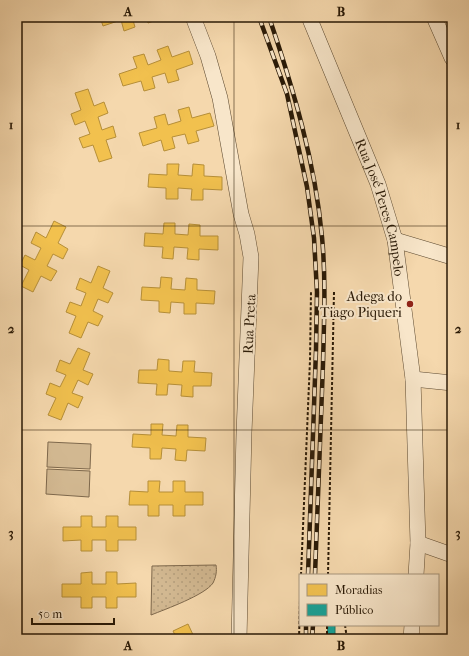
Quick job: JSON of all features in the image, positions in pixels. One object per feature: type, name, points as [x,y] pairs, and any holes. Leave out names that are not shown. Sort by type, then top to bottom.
[{"type":"street","name":"Rua Preta","points":[[193,17],[208,56],[220,98],[241,214],[248,234],[251,256],[244,433],[239,639]]},
{"type":"street","name":"Rua José Peres Campelo","points":[[309,17],[378,184],[395,240],[413,379],[418,543],[416,574]]},
{"type":"street","points":[[434,17],[452,58]]},
{"type":"street","points":[[395,240],[452,257]]},
{"type":"street","points":[[413,379],[452,383]]},
{"type":"street","points":[[418,543],[452,555]]},
{"type":"street","points":[[411,639],[412,626]]},
{"type":"path","points":[[301,574],[310,360],[311,291]]},
{"type":"path","points":[[328,574],[334,292]]},
{"type":"path","points":[[299,626],[299,639]]},
{"type":"path","points":[[327,626],[327,639]]},
{"type":"path","points":[[345,626],[347,639]]},
{"type":"shaded area","points":[[48,442],[91,444],[90,469],[47,467]]},
{"type":"shaded area","points":[[47,469],[90,471],[89,497],[46,494]]},
{"type":"shaded area","points":[[216,565],[215,578],[209,588],[185,601],[151,615],[152,566]]},
{"type":"building: Moradias","points":[[100,17],[132,17],[135,27],[124,31],[121,20],[103,26]]},
{"type":"building: Moradias","points":[[146,17],[158,17],[159,19],[148,23]]},
{"type":"building: Moradias","points":[[168,46],[172,57],[189,51],[193,64],[176,70],[179,80],[168,83],[165,73],[152,77],[155,88],[144,91],[141,81],[123,86],[119,74],[137,68],[133,57],[144,54],[148,65],[161,60],[157,50]]},
{"type":"building: Moradias","points":[[88,89],[94,106],[104,102],[108,113],[98,117],[102,130],[113,126],[116,137],[106,140],[112,158],[99,162],[93,145],[83,148],[79,138],[90,134],[85,121],[75,125],[71,114],[81,110],[75,93]]},
{"type":"building: Moradias","points":[[189,107],[192,118],[210,113],[214,126],[196,131],[199,141],[188,144],[185,134],[172,137],[175,148],[164,151],[161,140],[143,146],[139,133],[157,128],[154,117],[165,114],[168,125],[181,121],[178,110]]},
{"type":"building: Moradias","points":[[167,164],[179,164],[178,175],[192,176],[193,164],[204,165],[204,176],[222,177],[222,190],[203,189],[203,200],[191,200],[192,189],[178,188],[178,199],[166,199],[166,188],[148,187],[149,174],[167,175]]},
{"type":"building: Moradias","points":[[54,221],[66,227],[58,243],[68,249],[63,259],[53,254],[47,266],[57,271],[51,281],[41,276],[33,292],[21,286],[29,270],[20,265],[25,255],[35,260],[41,248],[31,243],[36,232],[46,238]]},
{"type":"building: Moradias","points":[[164,223],[175,223],[175,234],[188,235],[189,224],[200,225],[200,236],[218,236],[218,250],[199,249],[199,260],[187,259],[188,248],[174,247],[173,259],[162,258],[163,247],[144,246],[145,233],[163,234]]},
{"type":"building: Moradias","points":[[98,266],[110,271],[103,288],[113,293],[108,303],[98,299],[93,311],[103,316],[98,326],[88,322],[81,338],[69,333],[76,316],[66,312],[70,302],[81,306],[86,293],[76,289],[80,278],[91,283]]},
{"type":"building: Moradias","points":[[161,277],[172,278],[171,289],[185,290],[186,278],[197,279],[197,290],[215,291],[214,304],[196,303],[196,314],[184,314],[184,303],[171,302],[170,313],[159,312],[159,301],[141,300],[142,287],[160,288]]},
{"type":"building: Moradias","points":[[78,348],[90,353],[83,370],[93,374],[88,385],[78,380],[72,393],[83,397],[78,408],[68,403],[61,420],[48,415],[56,398],[46,394],[50,383],[60,387],[66,375],[56,371],[60,360],[70,364]]},
{"type":"building: Moradias","points":[[158,359],[169,360],[169,371],[182,372],[183,361],[195,361],[194,372],[212,373],[211,386],[193,386],[193,397],[181,396],[182,385],[168,384],[167,395],[156,395],[157,384],[138,383],[139,370],[157,370]]},
{"type":"building: Moradias","points":[[151,424],[163,424],[162,435],[176,436],[177,425],[188,425],[188,437],[206,438],[205,451],[187,450],[186,461],[175,460],[176,449],[162,448],[161,459],[150,459],[150,448],[132,447],[133,434],[151,435]]},
{"type":"building: Moradias","points":[[148,481],[160,481],[159,492],[173,492],[173,481],[185,481],[185,492],[203,492],[203,505],[185,505],[185,516],[173,516],[173,505],[159,505],[159,516],[148,516],[148,505],[129,505],[130,491],[148,492]]},
{"type":"building: Moradias","points":[[81,516],[92,516],[92,527],[106,527],[106,516],[118,516],[118,527],[136,527],[136,540],[118,540],[118,551],[106,551],[106,540],[92,540],[92,551],[81,551],[81,540],[63,541],[63,527],[81,527]]},
{"type":"building: Moradias","points":[[92,572],[92,584],[106,584],[106,572],[117,572],[117,584],[136,583],[136,597],[117,597],[117,608],[106,608],[106,597],[92,597],[92,608],[81,608],[81,597],[62,597],[62,584],[81,584],[81,573]]},
{"type":"building: Moradias","points":[[188,624],[195,639],[177,639],[173,631]]},
{"type":"building: Público","points":[[328,626],[335,626],[335,639],[327,639]]},
{"type":"railway","points":[[259,17],[287,94],[307,187],[314,238],[317,292],[316,350],[308,574]]},
{"type":"railway","points":[[269,17],[302,125],[314,181],[322,237],[324,316],[315,574]]},
{"type":"railway","points":[[306,626],[306,639]]},
{"type":"railway","points":[[312,639],[313,626]]},
{"type":"place","name":"Adega do Tiago Piqueri","points":[[410,304]]}]
